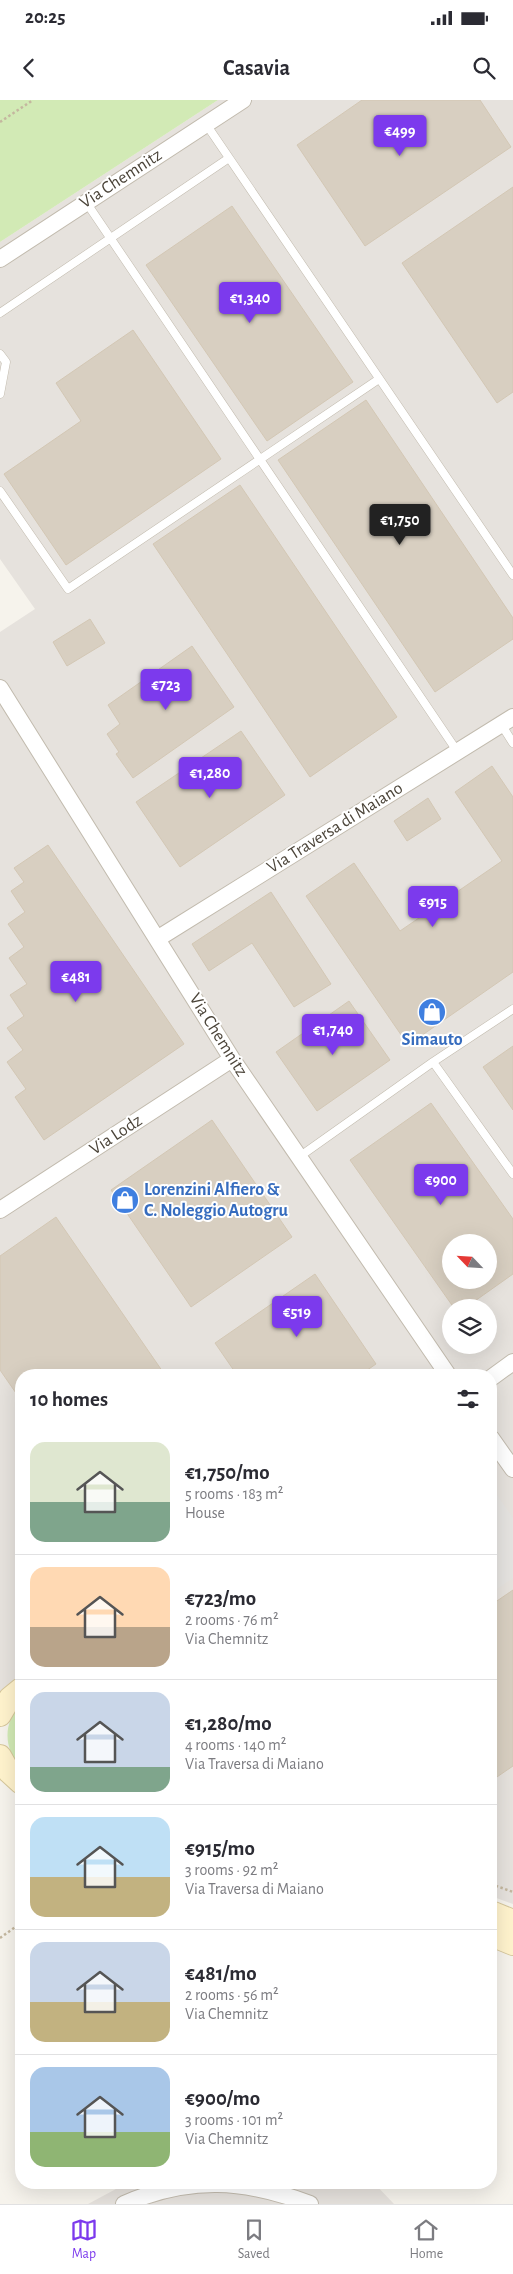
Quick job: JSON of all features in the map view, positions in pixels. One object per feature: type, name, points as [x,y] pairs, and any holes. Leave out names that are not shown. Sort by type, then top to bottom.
[{"type":"main road","points":[[0,1756],[9,1772],[15,1777]]},
{"type":"main road","points":[[497,1914],[513,1921]]},
{"type":"main road","points":[[497,1937],[513,1944]]},
{"type":"street","name":"Via Chemnitz","points":[[0,258],[243,100]]},
{"type":"street","name":"Via Chemnitz","points":[[0,688],[232,1059],[444,1369]]},
{"type":"street","name":"Via Traversa di Maiano","points":[[157,939],[507,720]]},
{"type":"street","name":"Via Lodz","points":[[0,1210],[232,1059]]},
{"type":"street","points":[[497,1374],[513,1362]]},
{"type":"street","points":[[497,1446],[513,1469]]},
{"type":"street","points":[[124,2204],[170,2189]]},
{"type":"street","points":[[263,2189],[276,2191],[310,2204]]},
{"type":"lane","points":[[206,124],[513,575]]},
{"type":"lane","points":[[0,313],[229,158]]},
{"type":"lane","points":[[86,202],[457,751]]},
{"type":"lane","points":[[0,354],[6,362],[0,394]]},
{"type":"lane","points":[[0,491],[68,589],[379,379]]},
{"type":"lane","points":[[507,720],[513,742]]},
{"type":"lane","points":[[299,1157],[433,1062],[513,1009]]},
{"type":"lane","points":[[433,1062],[513,1174]]},
{"type":"path","points":[[0,122],[33,100]]},
{"type":"path","points":[[497,1886],[513,1892]]},
{"type":"path","points":[[0,1938],[15,1927]]},
{"type":"shaded area","points":[[218,100],[513,100],[513,1904],[497,1898],[497,1369],[15,1369],[15,1699],[0,1696],[0,632],[35,609],[0,559],[0,242]]},
{"type":"shaded area","points":[[497,1495],[513,1518],[513,1578],[497,1589]]},
{"type":"shaded area","points":[[116,2189],[380,2189],[394,2204],[88,2204]]},
{"type":"green space","points":[[0,100],[218,100],[0,242]]},
{"type":"green space","points":[[15,1711],[15,1760],[8,1744],[8,1727]]},
{"type":"building","points":[[362,100],[480,100],[511,147],[365,246],[297,145]]},
{"type":"building","points":[[513,187],[513,392],[497,403],[402,263]]},
{"type":"building","points":[[232,206],[353,382],[267,441],[146,265]]},
{"type":"building","points":[[133,330],[221,459],[66,565],[4,474],[81,421],[56,383]]},
{"type":"building","points":[[366,400],[513,618],[513,639],[435,692],[278,460]]},
{"type":"building","points":[[240,485],[397,717],[310,777],[153,544]]},
{"type":"building","points":[[90,619],[105,643],[67,666],[53,642]]},
{"type":"building","points":[[192,646],[234,707],[133,778],[116,754],[119,752],[107,734],[120,724],[108,705]]},
{"type":"building","points":[[241,731],[285,795],[180,867],[136,802]]},
{"type":"building","points":[[492,766],[513,797],[513,972],[408,1045],[306,896],[354,863],[400,931],[502,861],[455,792]]},
{"type":"building","points":[[428,798],[441,819],[407,841],[394,821]]},
{"type":"building","points":[[48,845],[184,1044],[44,1140],[15,1097],[26,1089],[7,1062],[23,1050],[7,1028],[24,1016],[10,995],[27,984],[9,958],[24,947],[8,924],[25,912],[11,891],[24,882],[14,868]]},
{"type":"building","points":[[271,892],[331,984],[294,1007],[252,943],[209,971],[192,944]]},
{"type":"building","points":[[349,1001],[390,1060],[317,1111],[276,1052]]},
{"type":"building","points":[[513,1046],[513,1110],[483,1067]]},
{"type":"building","points":[[431,1103],[513,1219],[513,1274],[498,1285],[498,1234],[442,1234],[442,1289],[492,1289],[478,1299],[448,1299],[350,1160]]},
{"type":"building","points":[[212,1120],[292,1237],[191,1307],[111,1190]]},
{"type":"building","points":[[56,1217],[161,1369],[15,1369],[15,1392],[0,1370],[0,1256]]},
{"type":"building","points":[[315,1274],[376,1364],[369,1369],[233,1369],[215,1343]]},
{"type":"building","points":[[513,1590],[513,1766],[497,1777],[497,1601]]},
{"type":"place","name":"Simauto","points":[[432,1012]]},
{"type":"place","name":"Lorenzini Alfiero & C. Noleggio Autogru","points":[[125,1200]]}]
